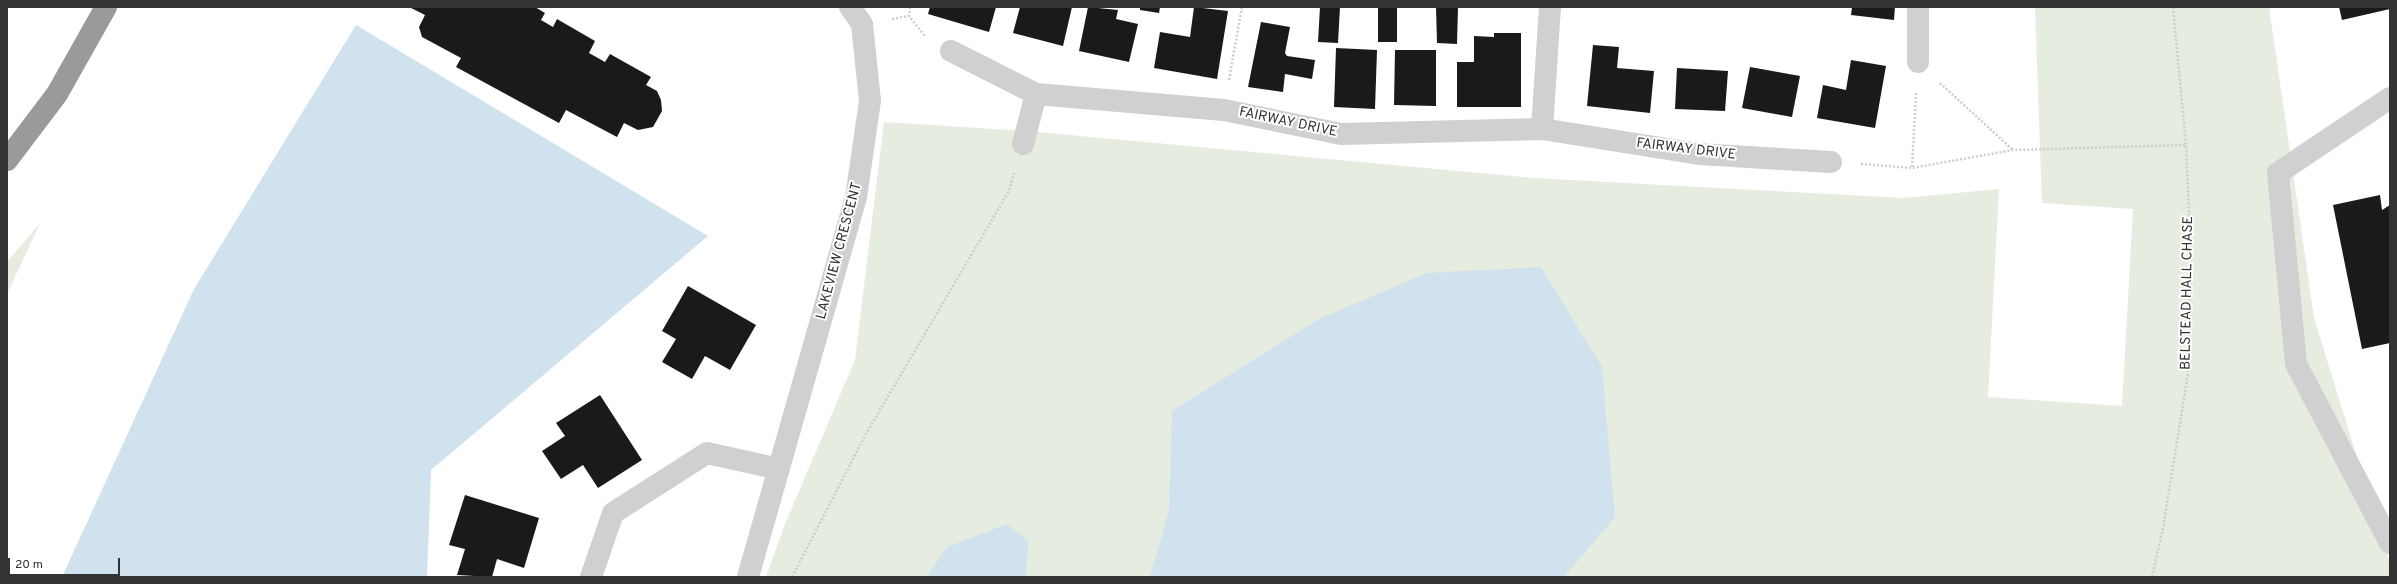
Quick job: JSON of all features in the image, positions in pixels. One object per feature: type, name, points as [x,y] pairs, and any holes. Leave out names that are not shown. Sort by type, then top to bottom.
[{"type":"highway","points":[[7,160],[57,94],[106,7]]},
{"type":"street","name":"LAKEVIEW CRESCENT","points":[[748,577],[856,197],[870,101],[862,24],[850,7]]},
{"type":"street","points":[[1542,129],[1550,7]]},
{"type":"street","points":[[1918,7],[1918,62]]},
{"type":"street","name":"FAIRWAY DRIVE","points":[[951,51],[1036,94],[1224,110],[1341,134],[1542,129],[1699,154],[1831,162]]},
{"type":"street","points":[[1023,144],[1036,94]]},
{"type":"street","points":[[2390,98],[2278,173],[2296,364],[2390,543]]},
{"type":"street","points":[[591,577],[613,513],[707,453],[779,469]]},
{"type":"path","points":[[1224,110],[1242,7]]},
{"type":"path","name":"BELSTEAD HALL CHASE","points":[[2152,577],[2163,528],[2188,374],[2192,256],[2186,145],[2173,7]]},
{"type":"path","points":[[1918,62],[2013,150]]},
{"type":"path","points":[[1912,168],[1918,62]]},
{"type":"path","points":[[792,577],[867,432],[1009,191],[1023,144]]},
{"type":"path","points":[[1831,162],[1912,168],[2013,150],[2186,145]]},
{"type":"shaded area","points":[[2035,7],[2269,7],[2314,318],[2390,564],[2390,577],[766,577],[785,524],[855,360],[884,122],[1026,131],[1534,178],[1903,198],[1999,189],[1988,397],[2122,406],[2133,209],[2042,203]]},
{"type":"shaded area","points":[[40,223],[7,294],[7,262]]},
{"type":"water","points":[[356,25],[708,236],[431,470],[427,577],[62,577],[194,289]]},
{"type":"water","points":[[1541,267],[1602,367],[1615,517],[1564,577],[1150,577],[1169,510],[1172,411],[1319,319],[1427,273]]},
{"type":"water","points":[[1007,524],[1028,541],[1026,577],[927,577],[947,547]]},
{"type":"building","points":[[409,7],[535,7],[545,13],[541,20],[553,27],[557,19],[595,41],[589,53],[605,62],[610,54],[651,77],[646,85],[657,91],[661,100],[662,111],[653,127],[638,130],[624,123],[617,137],[566,110],[559,123],[456,67],[461,58],[422,37],[419,27],[425,15]]},
{"type":"building","points":[[930,7],[996,7],[989,32],[928,14]]},
{"type":"building","points":[[1020,7],[1072,7],[1063,46],[1013,33]]},
{"type":"building","points":[[1088,7],[1118,10],[1116,19],[1138,24],[1129,62],[1079,51]]},
{"type":"building","points":[[1140,7],[1160,7],[1159,13],[1140,10]]},
{"type":"building","points":[[1194,7],[1228,11],[1217,79],[1154,68],[1160,32],[1190,37]]},
{"type":"building","points":[[1320,7],[1340,7],[1338,43],[1318,42]]},
{"type":"building","points":[[1378,7],[1397,7],[1397,42],[1378,42]]},
{"type":"building","points":[[1436,7],[1458,7],[1457,44],[1437,43]]},
{"type":"building","points":[[1852,7],[1895,7],[1894,20],[1851,15]]},
{"type":"building","points":[[2339,7],[2390,7],[2390,9],[2342,20]]},
{"type":"building","points":[[1261,22],[1290,27],[1285,53],[1287,56],[1315,60],[1312,79],[1285,74],[1283,92],[1248,87]]},
{"type":"building","points":[[1494,33],[1521,33],[1521,107],[1457,107],[1457,62],[1474,62],[1474,36],[1494,37]]},
{"type":"building","points":[[1593,45],[1619,47],[1617,68],[1654,71],[1650,113],[1587,106]]},
{"type":"building","points":[[1336,48],[1377,50],[1375,109],[1334,107]]},
{"type":"building","points":[[1395,50],[1436,50],[1436,106],[1394,105]]},
{"type":"building","points":[[1851,60],[1886,66],[1875,128],[1817,118],[1823,85],[1846,90]]},
{"type":"building","points":[[1750,67],[1800,76],[1792,117],[1742,108]]},
{"type":"building","points":[[1677,68],[1728,71],[1725,111],[1675,109]]},
{"type":"building","points":[[2380,195],[2382,210],[2390,205],[2390,343],[2362,349],[2333,205]]},
{"type":"building","points":[[688,286],[756,325],[730,370],[705,356],[692,379],[662,362],[676,339],[662,331]]},
{"type":"building","points":[[600,395],[642,460],[598,488],[583,465],[561,479],[542,451],[565,436],[556,423]]},
{"type":"building","points":[[465,495],[539,518],[524,568],[497,559],[492,577],[457,575],[465,549],[449,545]]}]
